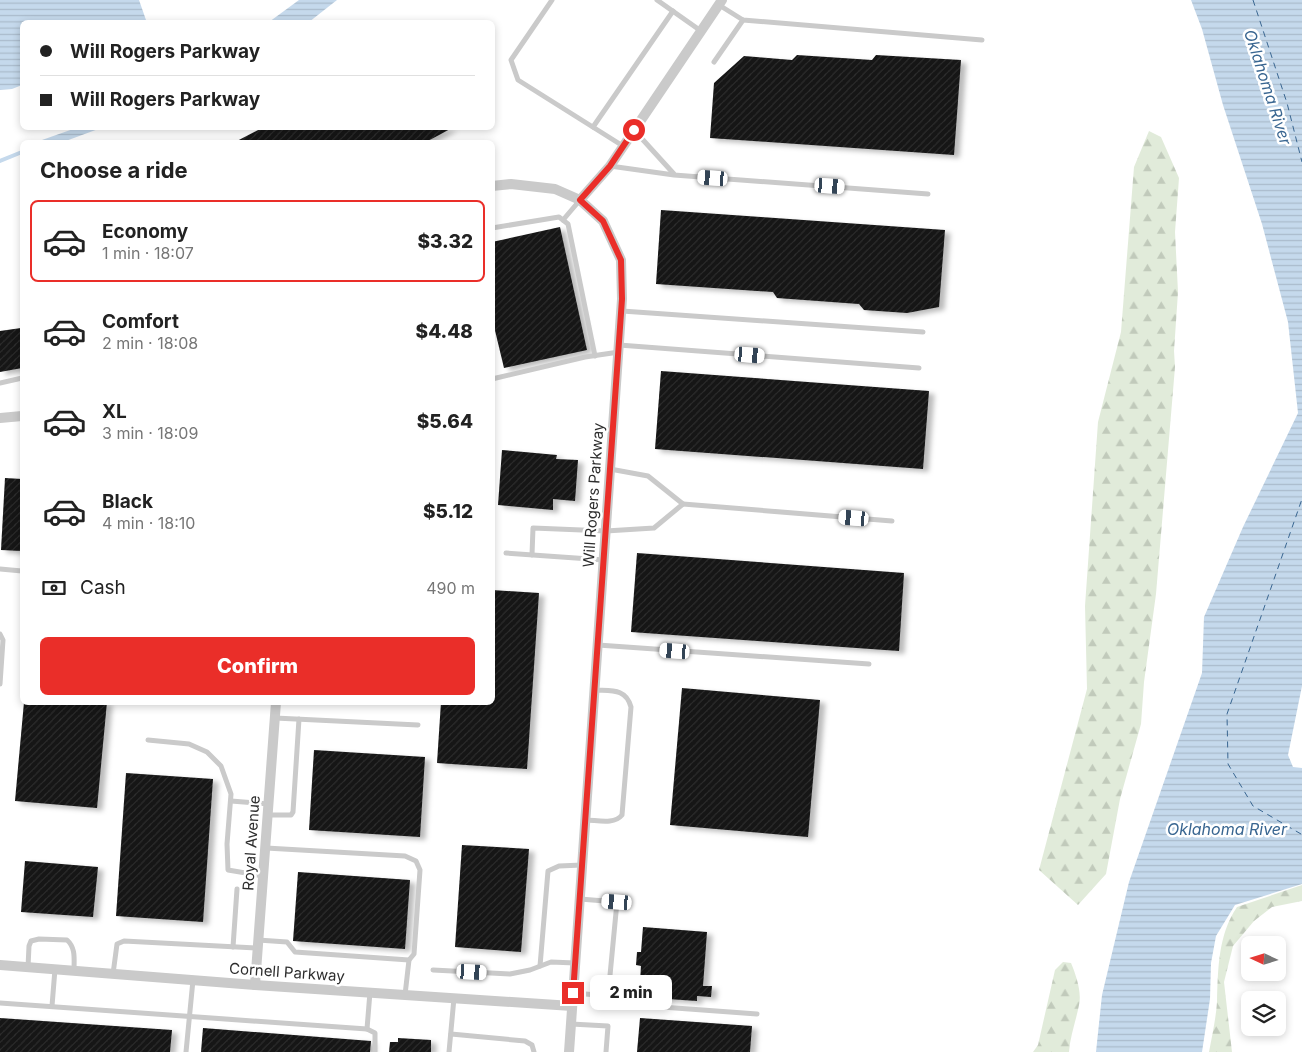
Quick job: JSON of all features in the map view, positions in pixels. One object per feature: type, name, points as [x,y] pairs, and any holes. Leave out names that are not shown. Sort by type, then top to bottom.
[{"type":"street","points":[[580,200],[610,166],[721,2]]},
{"type":"street","name":"Will Rogers Parkway","points":[[495,186],[511,184],[555,188],[580,200],[603,221],[621,260],[622,311],[569,1052]]},
{"type":"street","points":[[0,418],[20,416]]},
{"type":"street","name":"Royal Avenue","points":[[255,985],[276,705]]},
{"type":"street","name":"Cornell Parkway","points":[[0,965],[255,985],[572,1006]]},
{"type":"lane","points":[[552,0],[511,60],[518,80],[623,146]]},
{"type":"lane","points":[[657,0],[702,31]]},
{"type":"lane","points":[[721,2],[743,20],[982,40]]},
{"type":"lane","points":[[593,127],[673,11]]},
{"type":"lane","points":[[714,62],[743,20]]},
{"type":"lane","points":[[634,130],[674,175]]},
{"type":"lane","points":[[610,166],[674,175],[928,194]]},
{"type":"lane","points":[[563,220],[580,200]]},
{"type":"lane","points":[[495,228],[559,217],[568,224],[595,356]]},
{"type":"lane","points":[[622,311],[923,332]]},
{"type":"lane","points":[[495,378],[619,349],[919,368]]},
{"type":"lane","points":[[0,383],[20,378]]},
{"type":"lane","points":[[610,469],[648,476],[683,504],[892,521]]},
{"type":"lane","points":[[532,555],[534,528],[606,531],[654,528],[683,504]]},
{"type":"lane","points":[[506,553],[604,560]]},
{"type":"lane","points":[[0,569],[20,571]]},
{"type":"lane","points":[[0,634],[3,640],[0,684]]},
{"type":"lane","points":[[598,645],[869,664]]},
{"type":"lane","points":[[585,820],[614,822],[619,820],[622,815],[631,707],[629,699],[624,694],[617,691],[595,690]]},
{"type":"lane","points":[[275,718],[418,725]]},
{"type":"lane","points":[[268,815],[291,815],[293,812],[299,719]]},
{"type":"lane","points":[[148,740],[189,744],[207,752],[221,766],[231,794],[227,844],[228,870],[263,876]]},
{"type":"lane","points":[[231,801],[269,804]]},
{"type":"lane","points":[[266,848],[405,856],[416,861],[420,870],[414,954],[409,960],[405,995]]},
{"type":"lane","points":[[540,966],[548,871],[559,866],[582,865]]},
{"type":"lane","points":[[233,947],[237,889]]},
{"type":"lane","points":[[580,899],[617,902],[608,996]]},
{"type":"lane","points":[[28,967],[28,946],[31,941],[39,939],[67,940],[72,946],[74,954],[74,971]]},
{"type":"lane","points":[[113,974],[117,944],[124,941],[233,947],[287,942],[296,952],[409,960]]},
{"type":"lane","points":[[433,970],[510,974],[551,962],[575,963]]},
{"type":"lane","points":[[52,1006],[55,969]]},
{"type":"lane","points":[[186,1052],[193,980]]},
{"type":"lane","points":[[367,1028],[370,992]]},
{"type":"lane","points":[[573,993],[608,996],[621,1004],[757,1014]]},
{"type":"lane","points":[[449,1052],[454,998]]},
{"type":"lane","points":[[0,1003],[367,1028],[375,1034],[375,1052]]},
{"type":"lane","points":[[571,1024],[608,1026],[606,1052]]},
{"type":"lane","points":[[451,1034],[525,1041],[532,1045],[534,1052]]},
{"type":"green space","points":[[1149,131],[1161,137],[1179,178],[1175,232],[1178,292],[1174,351],[1175,367],[1156,594],[1144,682],[1141,724],[1120,799],[1106,874],[1078,905],[1039,870],[1087,689],[1085,606],[1098,422],[1121,332],[1134,167]]},
{"type":"green space","points":[[1302,885],[1302,901],[1272,907],[1254,921],[1233,946],[1224,982],[1232,1052],[1209,1052],[1214,1027],[1220,953],[1226,929],[1237,907]]},
{"type":"green space","points":[[1063,962],[1071,963],[1077,978],[1080,995],[1069,1052],[1033,1052],[1038,1045],[1055,970]]},
{"type":"water","points":[[0,0],[139,0],[146,20],[20,20],[20,86],[0,90]]},
{"type":"water","points":[[299,0],[337,0],[312,20],[272,20]]},
{"type":"water","name":"Oklahoma River","points":[[1191,0],[1302,0],[1302,686],[1288,755],[1293,767],[1302,768],[1302,884],[1235,905],[1216,936],[1211,963],[1210,999],[1202,1052],[1096,1052],[1102,995],[1129,882],[1202,673],[1204,617],[1243,527],[1298,413],[1288,322],[1262,224],[1223,105],[1202,29]]},
{"type":"water","points":[[70,130],[96,130],[68,140],[42,140]]},
{"type":"building","points":[[797,55],[872,60],[876,55],[961,60],[954,155],[710,138],[714,83],[744,56],[792,60]]},
{"type":"building","points":[[258,130],[448,130],[430,140],[239,140]]},
{"type":"building","points":[[661,210],[945,230],[939,307],[907,313],[864,310],[859,304],[777,298],[773,292],[656,284]]},
{"type":"building","points":[[560,227],[587,350],[504,368],[495,330],[495,241]]},
{"type":"building","points":[[20,328],[20,368],[0,372],[0,331]]},
{"type":"building","points":[[661,371],[929,391],[923,469],[655,449]]},
{"type":"building","points":[[502,450],[557,455],[556,459],[578,460],[575,501],[553,499],[553,510],[498,505]]},
{"type":"building","points":[[5,478],[20,479],[20,551],[1,550]]},
{"type":"building","points":[[637,553],[904,573],[899,651],[631,632]]},
{"type":"building","points":[[495,590],[539,593],[527,769],[437,763],[441,705],[495,705]]},
{"type":"building","points":[[682,688],[820,700],[808,837],[670,825]]},
{"type":"building","points":[[24,705],[107,705],[97,808],[15,801]]},
{"type":"building","points":[[314,750],[425,757],[420,837],[309,830]]},
{"type":"building","points":[[126,773],[213,779],[203,922],[116,916]]},
{"type":"building","points":[[462,845],[529,849],[521,952],[455,947]]},
{"type":"building","points":[[25,861],[98,867],[93,917],[21,912]]},
{"type":"building","points":[[298,872],[410,880],[405,949],[293,941]]},
{"type":"building","points":[[643,927],[707,932],[703,986],[712,986],[711,997],[697,996],[697,1001],[639,997],[641,966],[636,965],[637,952],[641,952]]},
{"type":"building","points":[[0,1018],[172,1030],[170,1052],[0,1052]]},
{"type":"building","points":[[640,1018],[752,1026],[750,1052],[637,1052]]},
{"type":"building","points":[[203,1028],[371,1041],[370,1052],[201,1052]]},
{"type":"building","points":[[398,1038],[431,1040],[431,1052],[389,1052],[390,1042],[398,1042]]},
{"type":"waterway","points":[[0,161],[20,153]]},
{"type":"ferry route","points":[[1253,0],[1287,103],[1302,162]]},
{"type":"ferry route","points":[[1301,834],[1253,806],[1228,764],[1227,714],[1302,499]]},
{"type":"route","points":[[573,993],[622,299],[621,260],[603,221],[580,200],[610,166],[634,130]]}]
